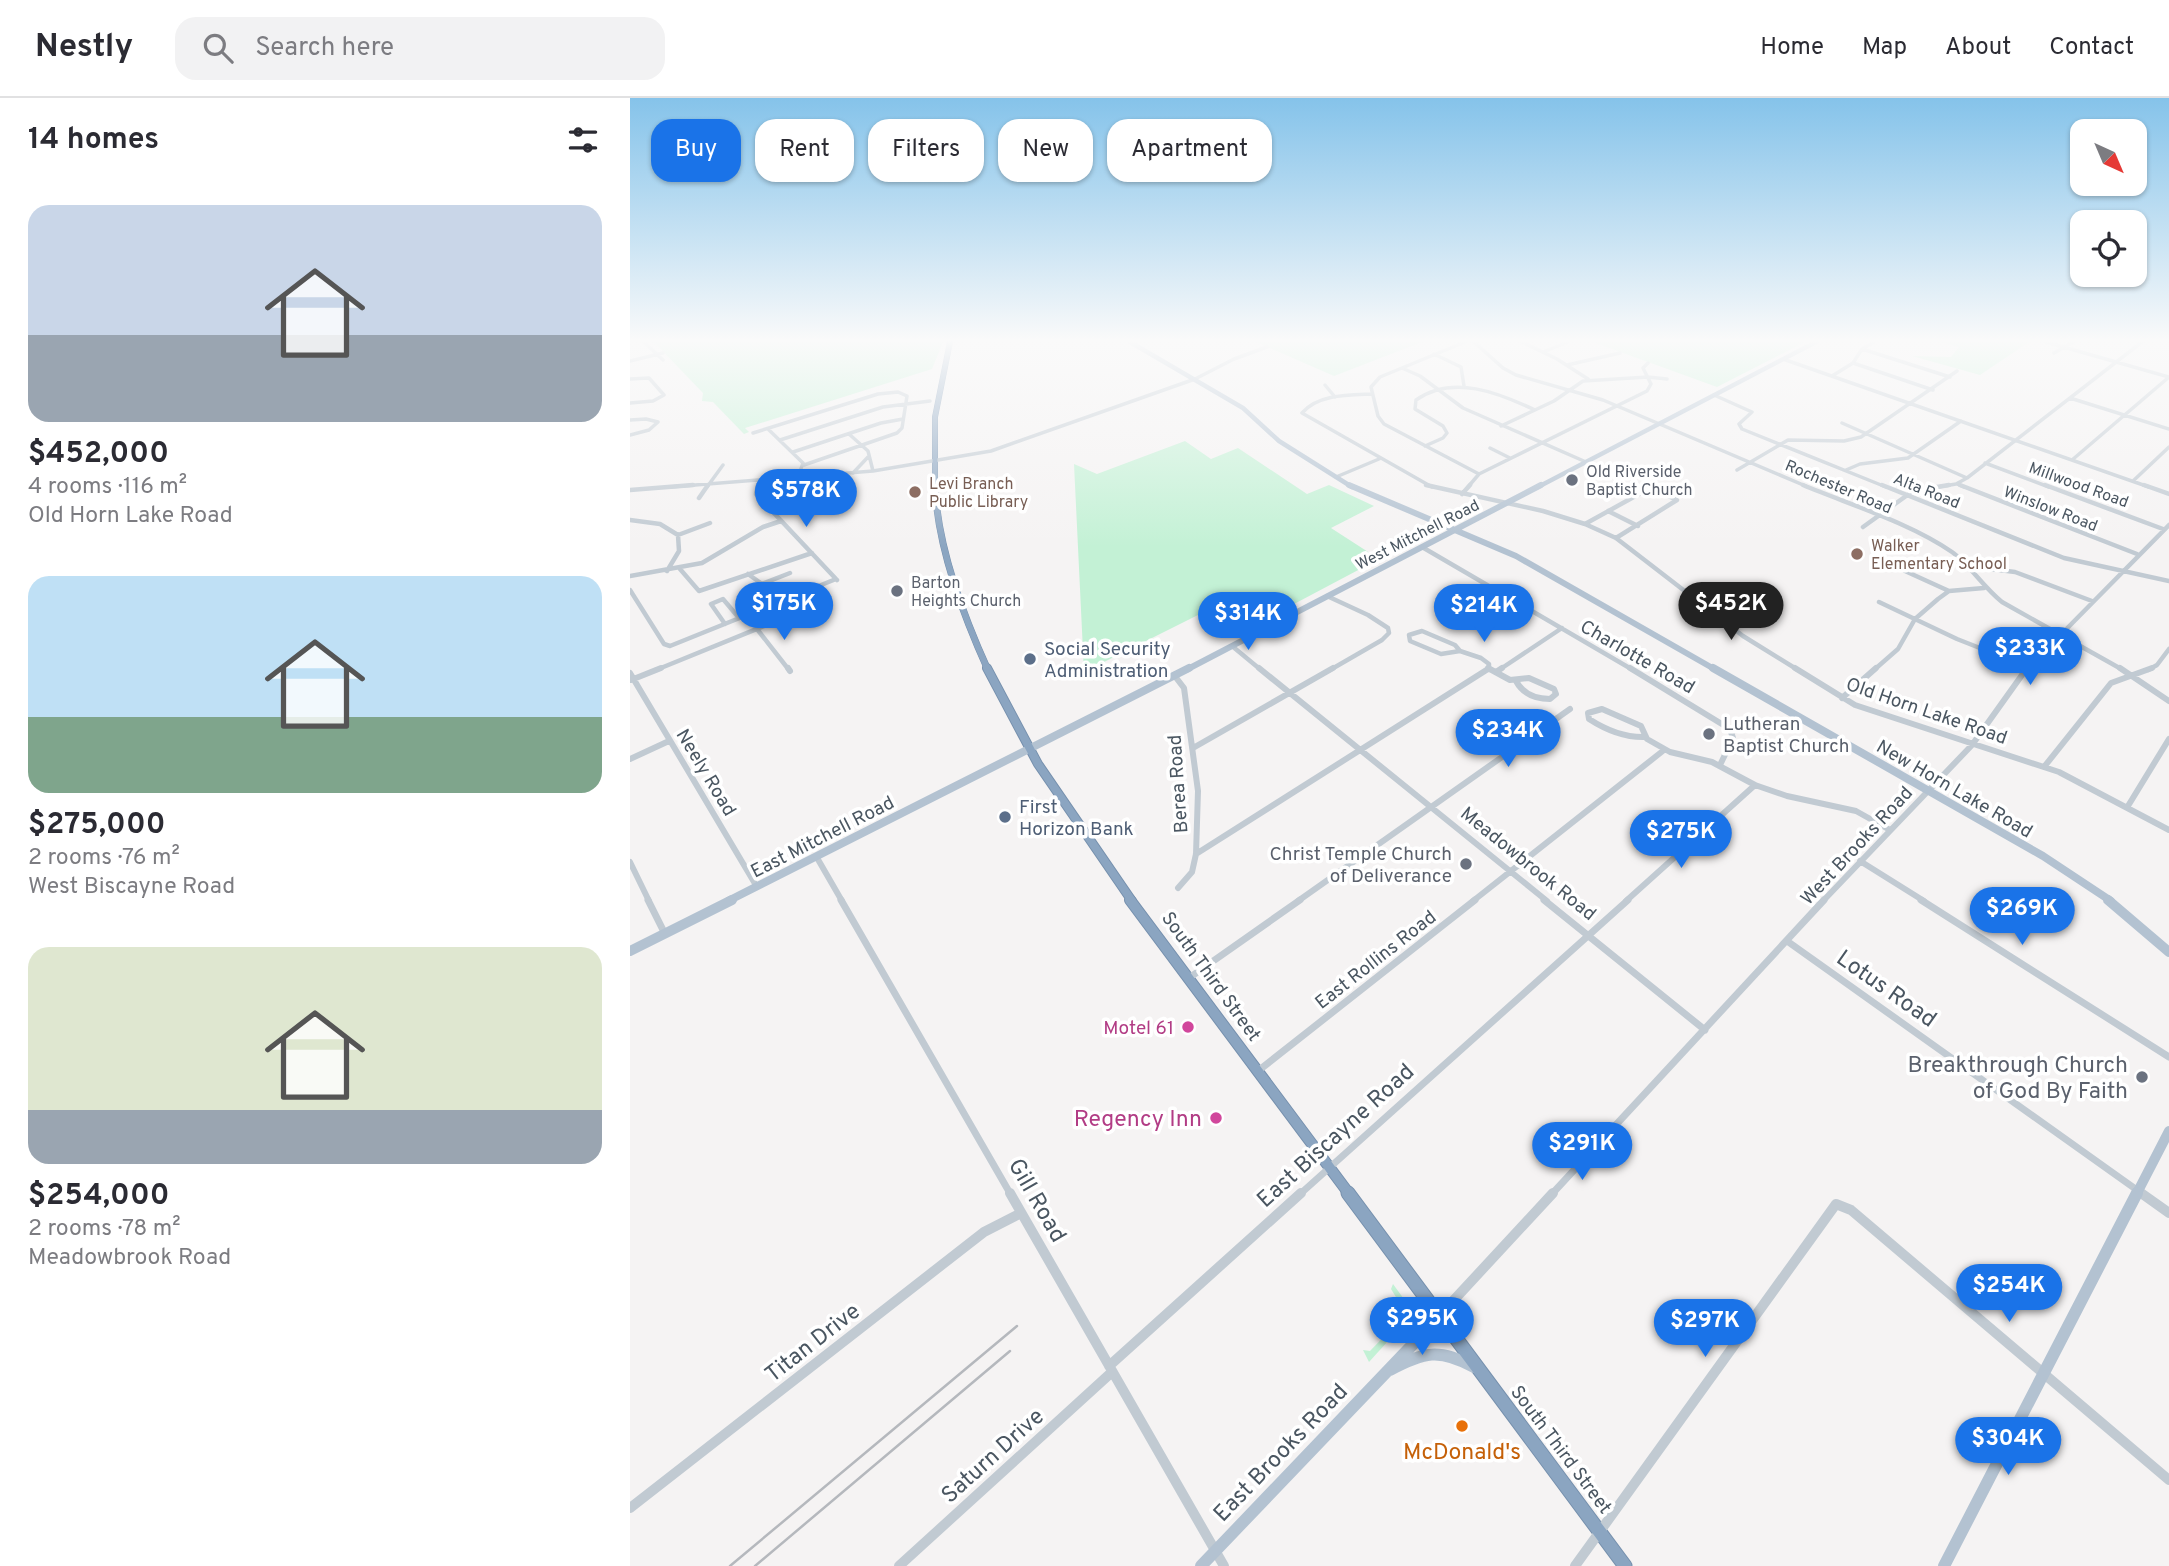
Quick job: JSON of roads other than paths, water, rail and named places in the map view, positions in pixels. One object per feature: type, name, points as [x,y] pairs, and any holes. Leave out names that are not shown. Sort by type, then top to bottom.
[{"type":"highway","name":"South Third Street","points":[[933,411],[932,461],[938,523],[958,598],[979,653],[1029,748],[1077,825],[1625,1566]]},
{"type":"main road","name":"New Horn Lake Road","points":[[1246,411],[1279,441],[1336,478],[1366,494],[1516,556],[1625,616],[2081,880],[2116,905],[2169,952]]},
{"type":"main road","name":"West Mitchell Road","points":[[1029,748],[1686,411]]},
{"type":"main road","points":[[1425,546],[1438,532],[1435,522],[1454,524],[1477,518]]},
{"type":"main road","points":[[1477,518],[1470,532],[1484,542]]},
{"type":"main road","points":[[1425,546],[1458,537],[1484,542]]},
{"type":"main road","name":"East Mitchell Road","points":[[630,951],[1029,748]]},
{"type":"main road","points":[[1944,1566],[2169,1131]]},
{"type":"main road","name":"East Brooks Road","points":[[1201,1566],[1440,1316]]},
{"type":"main road","points":[[1381,1375],[1423,1353],[1437,1352],[1456,1357],[1477,1369]]},
{"type":"street","points":[[753,433],[822,411],[835,422]]},
{"type":"street","points":[[780,440],[872,411]]},
{"type":"street","points":[[797,477],[804,466],[897,433],[902,428],[905,411]]},
{"type":"street","points":[[630,490],[873,471],[1012,445],[1108,411]]},
{"type":"street","name":"Old Horn Lake Road","points":[[1303,411],[1304,415],[1424,485],[1538,510],[1585,524],[1616,538],[1743,636],[1842,698],[1972,745],[2072,777],[2169,830]]},
{"type":"street","points":[[1377,411],[1381,422],[1479,474]]},
{"type":"street","points":[[1417,411],[1447,431],[1443,438],[1425,446]]},
{"type":"street","points":[[1467,411],[1586,462]]},
{"type":"street","points":[[1501,426],[1534,411]]},
{"type":"street","points":[[1462,495],[1479,474],[1608,411]]},
{"type":"street","name":"Rochester Road","points":[[1628,411],[1937,542],[1967,566],[1984,588],[2013,609],[2104,657],[2169,701]]},
{"type":"street","name":"Alta Road","points":[[1748,411],[1752,412],[1739,424],[1742,429],[2060,557],[2169,581]]},
{"type":"street","points":[[1737,470],[1790,440],[1848,440],[1867,434],[1903,411]]},
{"type":"street","points":[[1931,411],[2169,494]]},
{"type":"street","points":[[1863,527],[1921,488],[1956,484],[1967,478],[2054,411]]},
{"type":"street","points":[[2110,411],[2169,429]]},
{"type":"street","points":[[2072,460],[2129,411]]},
{"type":"street","points":[[630,420],[641,418],[658,422],[649,430],[630,435]]},
{"type":"street","points":[[849,418],[862,429]]},
{"type":"street","points":[[793,452],[862,429],[903,419]]},
{"type":"street","points":[[1846,470],[1860,464],[1893,462],[1915,454],[1961,421]]},
{"type":"street","points":[[1842,423],[1967,478]]},
{"type":"street","points":[[822,427],[835,438]]},
{"type":"street","points":[[768,429],[804,466]]},
{"type":"street","points":[[1804,430],[1807,439]]},
{"type":"street","points":[[849,434],[868,451],[873,471]]},
{"type":"street","points":[[2133,481],[2169,447]]},
{"type":"street","points":[[1490,448],[1510,458]]},
{"type":"street","points":[[853,473],[861,463],[869,459]]},
{"type":"street","points":[[1336,478],[1379,459]]},
{"type":"street","name":"Millwood Road","points":[[1986,463],[2166,527]]},
{"type":"street","points":[[699,498],[723,465]]},
{"type":"street","points":[[630,590],[666,645],[837,580],[757,494],[757,486],[762,479]]},
{"type":"street","name":"Winslow Road","points":[[1956,484],[2137,554]]},
{"type":"street","points":[[1585,524],[1650,488],[1677,500],[1616,538]]},
{"type":"street","points":[[1608,511],[1637,526]]},
{"type":"street","points":[[630,520],[660,524],[678,535]]},
{"type":"street","points":[[630,576],[702,563],[763,527],[781,521]]},
{"type":"street","points":[[678,535],[710,523]]},
{"type":"street","name":"West Brooks Road","points":[[1705,1030],[1860,861],[1972,745],[2028,667],[2166,527]]},
{"type":"street","points":[[667,571],[679,551],[678,535]]},
{"type":"street","name":"Charlotte Road","points":[[1425,546],[1727,725],[1733,740],[1720,765]]},
{"type":"street","points":[[680,569],[699,591],[811,553]]},
{"type":"street","points":[[1967,566],[1988,565],[2013,570],[2092,601]]},
{"type":"street","points":[[1905,571],[1949,591],[1984,588]]},
{"type":"street","points":[[748,574],[762,584],[790,573]]},
{"type":"street","points":[[1842,698],[1898,649],[1915,619],[1949,591]]},
{"type":"street","points":[[1193,748],[1382,640],[1389,633],[1388,628],[1373,617],[1327,596]]},
{"type":"street","points":[[725,624],[711,604],[723,599],[739,618]]},
{"type":"street","points":[[1879,602],[2028,667]]},
{"type":"street","points":[[631,678],[791,615]]},
{"type":"street","points":[[1496,671],[1562,628]]},
{"type":"street","points":[[757,629],[790,671]]},
{"type":"street","points":[[1460,651],[1453,655],[1443,655],[1410,641],[1408,636],[1412,632],[1422,631],[1455,645],[1460,651],[1483,659],[1489,664],[1488,669]]},
{"type":"street","name":"Meadowbrook Road","points":[[1232,646],[1705,1030]]},
{"type":"street","points":[[2044,767],[2111,683],[2157,665],[2169,649]]},
{"type":"street","points":[[1196,854],[1488,669],[1516,681],[1520,689],[1541,699],[1550,699],[1556,694],[1554,689],[1534,679],[1524,677],[1516,681]]},
{"type":"street","name":"Berea Road","points":[[1174,675],[1184,688],[1198,791],[1196,854],[1192,872],[1178,888]]},
{"type":"street","name":"Neely Road","points":[[631,678],[758,887]]},
{"type":"street","points":[[1189,978],[1570,709]]},
{"type":"street","points":[[1646,737],[1644,729],[1639,725],[1600,709],[1588,713],[1589,719],[1595,723],[1632,738],[1646,737],[1664,750],[1720,765],[1755,785],[1815,804],[1856,811],[1890,830]]},
{"type":"street","points":[[2128,807],[2169,739]]},
{"type":"street","points":[[630,759],[669,741]]},
{"type":"street","name":"East Rollins Road","points":[[1258,1071],[1664,750]]},
{"type":"street","name":"East Biscayne Road","points":[[1111,1369],[1329,1167],[1755,785]]},
{"type":"street","name":"Gill Road","points":[[816,856],[1224,1566]]},
{"type":"street","points":[[1860,861],[2169,1057]]},
{"type":"street","points":[[630,862],[664,932]]},
{"type":"street","name":"Lotus Road","points":[[1787,941],[2169,1213]]},
{"type":"street","name":"East Brooks Road","points":[[1440,1316],[1705,1030]]},
{"type":"street","points":[[1575,1566],[1836,1204],[1851,1210],[2169,1480]]},
{"type":"street","name":"Titan Drive","points":[[630,1508],[984,1232],[1021,1213]]},
{"type":"street","name":"Saturn Drive","points":[[899,1566],[1111,1369]]},
{"type":"railway","points":[[730,1566],[1017,1326]]},
{"type":"railway","points":[[755,1566],[1010,1351]]},
{"type":"place","name":"Old Riverside Baptist Church","points":[[1572,480]]},
{"type":"place","name":"Levi Branch Public Library","points":[[915,492]]},
{"type":"place","name":"Walker Elementary School","points":[[1857,554]]},
{"type":"place","name":"Barton Heights Church","points":[[897,591]]},
{"type":"place","name":"Social Security Administration","points":[[1030,659]]},
{"type":"place","name":"Lutheran Baptist Church","points":[[1709,734]]},
{"type":"place","name":"First Horizon Bank","points":[[1005,817]]},
{"type":"place","name":"Christ Temple Church of Deliverance","points":[[1466,864]]},
{"type":"place","name":"Motel 61","points":[[1188,1027]]},
{"type":"place","name":"Breakthrough Church of God By Faith","points":[[2142,1077]]},
{"type":"place","name":"Regency Inn","points":[[1216,1118]]},
{"type":"place","name":"McDonald's","points":[[1462,1426]]}]
